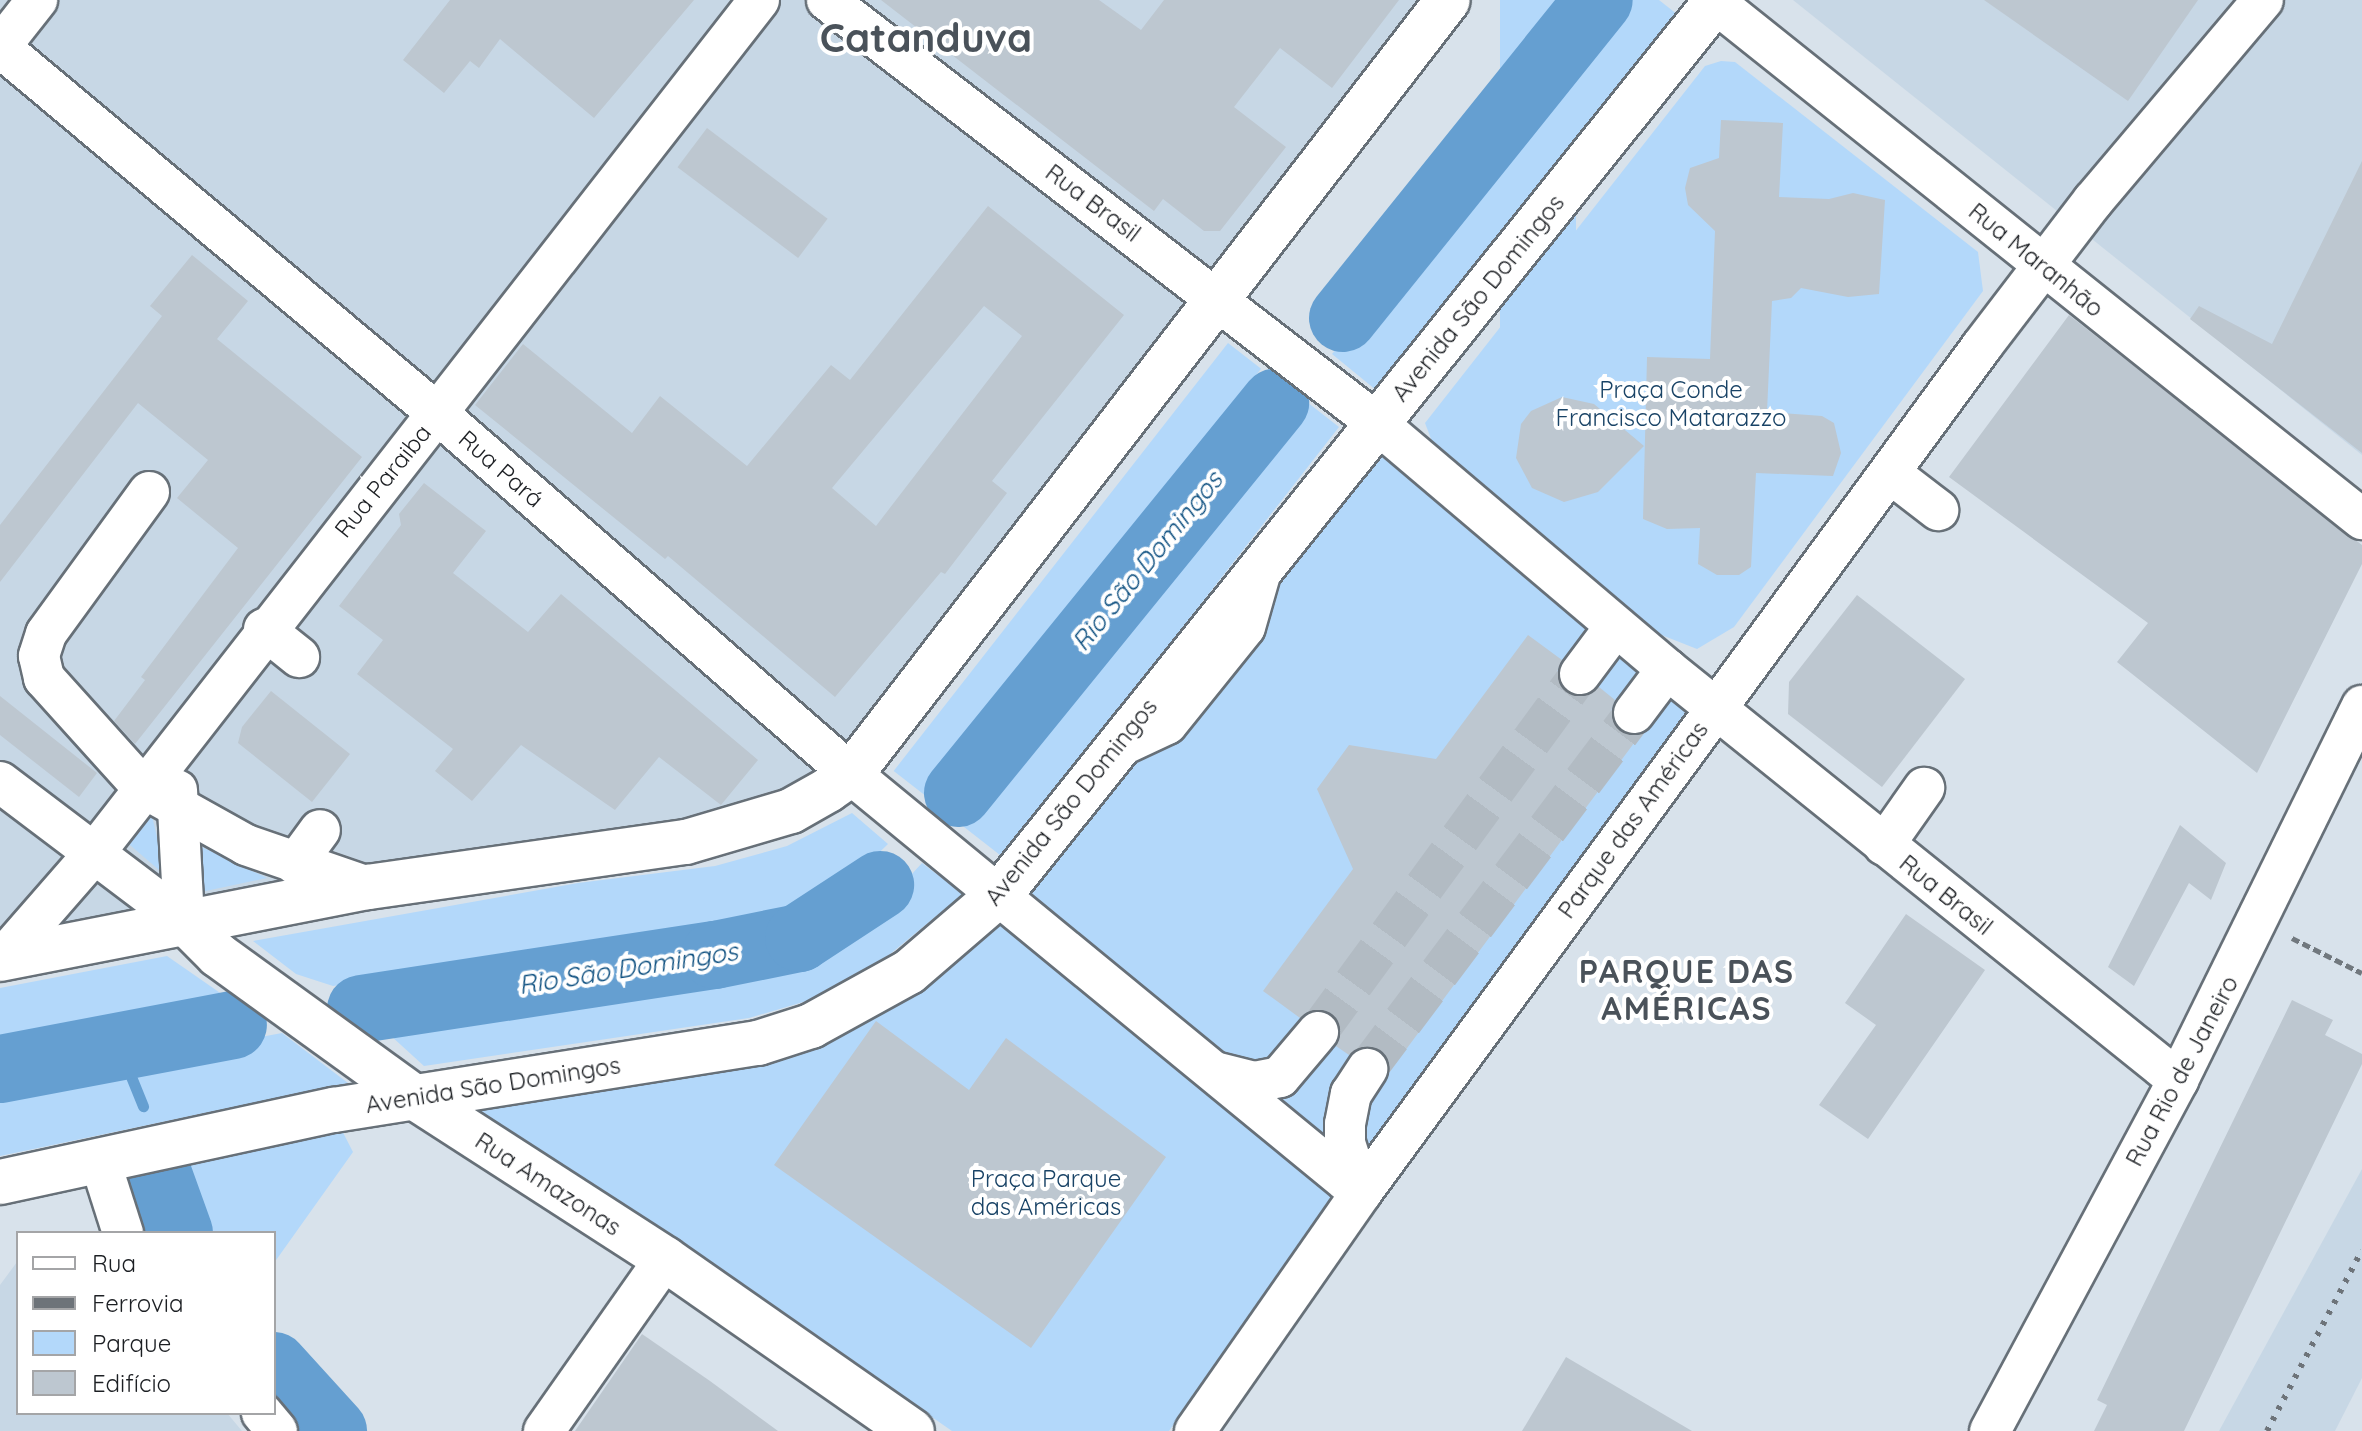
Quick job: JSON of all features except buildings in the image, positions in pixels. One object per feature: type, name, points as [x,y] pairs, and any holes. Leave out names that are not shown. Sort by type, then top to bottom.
[{"type":"main road","points":[[2,958],[368,887],[686,842],[791,811],[861,782],[1228,307],[1448,0]]},
{"type":"main road","name":"Avenida São Domingos","points":[[9,1189],[120,1157],[334,1110],[758,1043],[811,1026],[909,972],[1116,748],[1262,567],[1367,416],[1715,1]]},
{"type":"main road","name":"Rua Amazonas","points":[[184,921],[218,955],[414,1097],[665,1259],[912,1431]]},
{"type":"street","points":[[0,47],[37,0]]},
{"type":"street","name":"Rua Paraiba","points":[[2,958],[92,856],[264,629],[759,0]]},
{"type":"street","name":"Rua Brasil","points":[[827,0],[1367,416]]},
{"type":"street","points":[[1714,708],[2042,266],[2263,0]]},
{"type":"street","name":"Rua Maranhão","points":[[1715,1],[2042,266],[2362,519]]},
{"type":"street","name":"Rua Pará","points":[[0,47],[437,413],[861,782],[990,885]]},
{"type":"street","name":"Parque das Américas","points":[[1195,1431],[1361,1193],[1714,708],[1367,416]]},
{"type":"street","points":[[1890,473],[1938,510]]},
{"type":"street","points":[[149,492],[46,634],[39,656],[44,678],[142,787],[246,845],[368,887]]},
{"type":"street","points":[[1580,674],[1615,627]]},
{"type":"street","points":[[264,629],[299,657]]},
{"type":"street","points":[[184,921],[176,807],[184,765],[237,664]]},
{"type":"street","points":[[1634,713],[1667,669]]},
{"type":"street","name":"Rua Rio de Janeiro","points":[[1990,1431],[2178,1080],[2259,921],[2362,706]]},
{"type":"street","name":"Rua Brasil","points":[[1714,708],[2178,1080]]},
{"type":"street","name":"Rua Amazonas","points":[[0,782],[92,856],[184,921]]},
{"type":"street","points":[[1884,845],[1924,788]]},
{"type":"street","points":[[295,864],[320,830]]},
{"type":"street","points":[[990,885],[1361,1193]]},
{"type":"street","points":[[1218,1073],[1255,1082],[1280,1077],[1309,1044],[1337,1057],[1347,1072],[1359,1082],[1345,1143],[1361,1193]]},
{"type":"street","points":[[120,1157],[123,1231]]},
{"type":"street","points":[[544,1431],[665,1259]]},
{"type":"street","points":[[264,1415],[277,1431]]},
{"type":"path","points":[[2259,921],[2362,973]]},
{"type":"shaded area","points":[[0,0],[1467,0],[840,772],[767,807],[0,955]]},
{"type":"shaded area","points":[[1793,0],[2362,0],[2362,455]]},
{"type":"shaded area","points":[[2362,1169],[2362,1378],[2335,1431],[2219,1431]]},
{"type":"shaded area","points":[[16,1263],[16,1415],[229,1415],[242,1431],[0,1431],[0,1285]]},
{"type":"green space","points":[[1500,0],[1576,0],[1576,380],[1500,380]]},
{"type":"green space","points":[[1618,0],[1659,0],[1678,15],[1376,390],[1332,354]]},
{"type":"green space","name":"Praça Conde Francisco Matarazzo","points":[[1721,61],[1735,62],[1978,252],[1983,291],[1734,627],[1697,649],[1654,632],[1433,444],[1425,423],[1705,66]]},
{"type":"green space","points":[[1228,343],[1261,369],[927,797],[894,771]]},
{"type":"green space","points":[[1298,395],[1339,427],[1003,857],[962,825]]},
{"type":"green space","name":"Praça Parque das Américas","points":[[1382,454],[1691,708],[1357,1161],[1169,1431],[952,1431],[660,1228],[474,1110],[789,1058],[846,1034],[930,983],[992,932],[1053,863]]},
{"type":"green space","points":[[852,813],[888,844],[852,879],[802,909],[726,929],[333,986],[296,974],[253,941],[578,883],[715,866],[787,846]]},
{"type":"green space","points":[[152,816],[166,876],[123,839]]},
{"type":"green space","points":[[200,846],[267,878],[201,892]]},
{"type":"green space","points":[[922,863],[963,894],[889,955],[810,1000],[749,1018],[424,1066],[379,1025],[803,958],[865,925]]},
{"type":"green space","points":[[167,956],[239,1006],[0,1049],[0,988]]},
{"type":"green space","points":[[282,1033],[348,1083],[0,1156],[0,1087]]},
{"type":"green space","points":[[335,1117],[353,1152],[276,1260],[276,1231],[209,1231],[183,1178],[182,1150]]},
{"type":"waterway","name":"Rio São Domingos","points":[[1343,318],[1599,0]]},
{"type":"waterway","name":"Rio São Domingos","points":[[958,793],[1275,403]]},
{"type":"waterway","name":"Rio São Domingos","points":[[361,1009],[715,955],[799,938],[880,885]]},
{"type":"waterway","name":"Rio São Domingos","points":[[0,1069],[233,1025]]},
{"type":"waterway","points":[[119,1047],[143,1106]]},
{"type":"waterway","points":[[156,1169],[178,1231]]},
{"type":"waterway","points":[[276,1368],[333,1431]]},
{"type":"tunnel","points":[[1318,1032],[1580,674]]},
{"type":"tunnel","points":[[1367,1069],[1634,713]]},
{"type":"railway","points":[[2267,1431],[2362,1250]]},
{"type":"district","name":"Catanduva","points":[[926,37]]},
{"type":"district","name":"PARQUE DAS AMÉRICAS","points":[[1687,990]]}]
